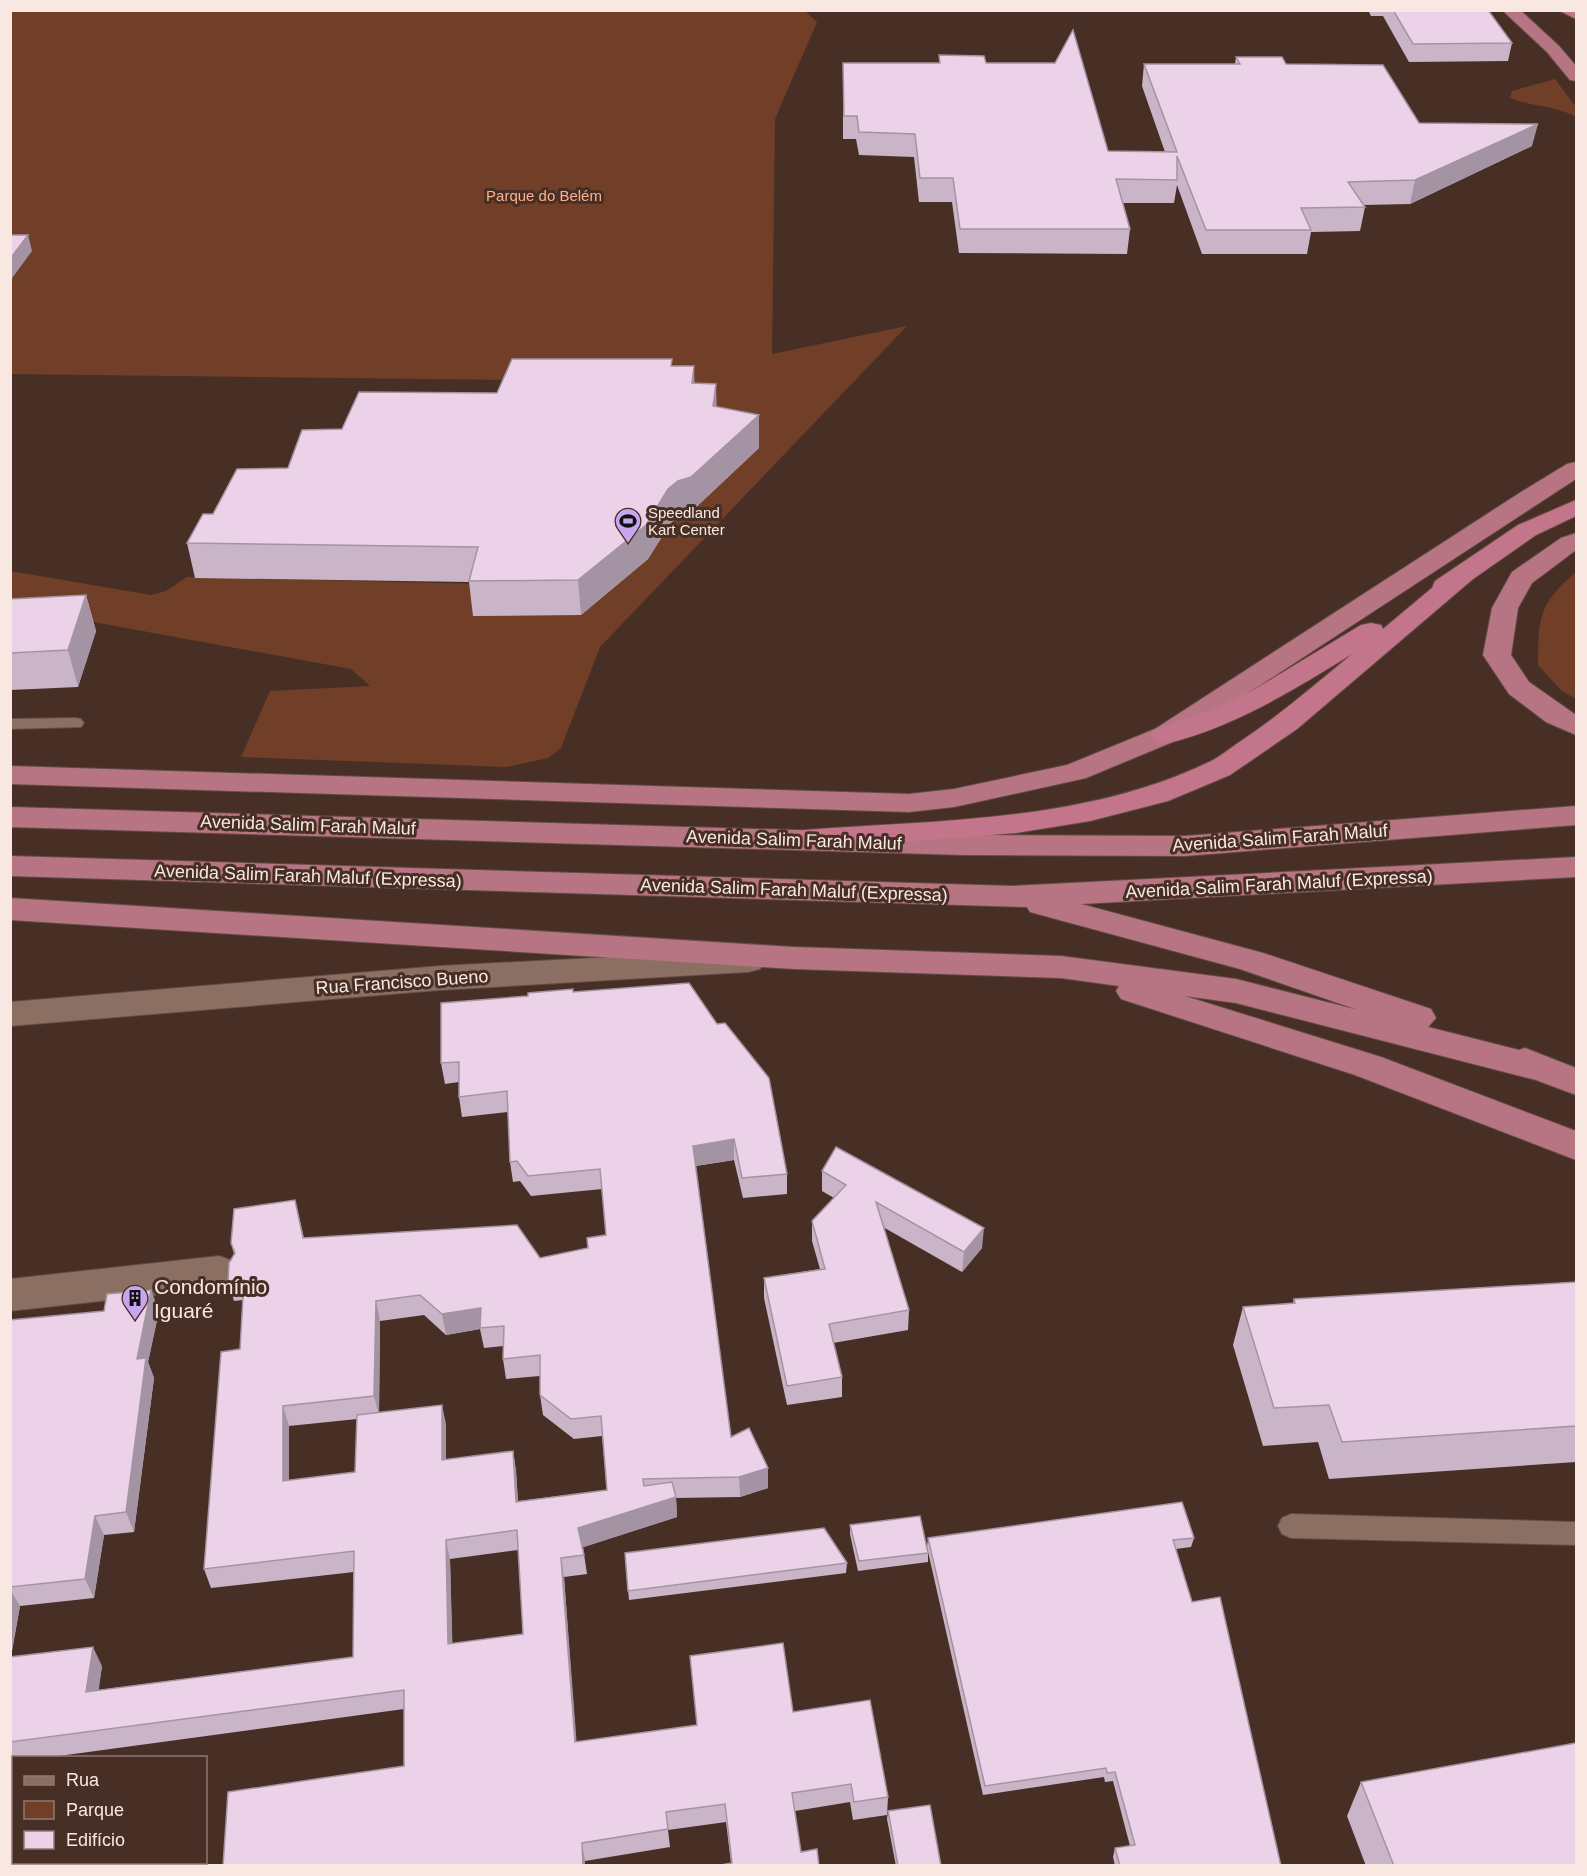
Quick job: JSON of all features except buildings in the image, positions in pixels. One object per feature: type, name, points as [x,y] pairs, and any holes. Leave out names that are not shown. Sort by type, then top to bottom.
[{"type":"highway","points":[[1510,10],[1548,43],[1576,76]]},
{"type":"highway","points":[[1566,10],[1576,14]]},
{"type":"highway","points":[[1165,735],[1527,499],[1576,470]]},
{"type":"highway","points":[[10,775],[909,803],[954,798],[1075,772],[1165,735],[1218,717],[1260,698],[1462,576],[1527,530],[1576,507]]},
{"type":"highway","points":[[1576,541],[1521,578],[1505,608],[1497,655],[1519,688],[1556,716],[1576,726]]},
{"type":"highway","points":[[805,840],[1016,823],[1090,811],[1157,794],[1219,769],[1287,723],[1462,576]]},
{"type":"highway","points":[[121,779],[265,824]]},
{"type":"highway","name":"Avenida Salim Farah Maluf","points":[[10,817],[963,845],[1185,846],[1576,816]]},
{"type":"highway","name":"Avenida Salim Farah Maluf (Expressa)","points":[[10,866],[1013,897],[1576,867]]},
{"type":"highway","points":[[10,892],[217,874]]},
{"type":"highway","points":[[1013,897],[1272,968],[1400,1011],[1576,1082]]},
{"type":"highway","points":[[10,909],[794,958],[1061,967],[1236,991],[1544,1069]]},
{"type":"highway","points":[[1061,967],[1222,1021],[1336,1056],[1508,1118],[1576,1146]]},
{"type":"street","name":"Rua Francisco Bueno","points":[[10,1014],[440,978],[794,958]]},
{"type":"street","points":[[10,1295],[219,1272]]},
{"type":"lane","points":[[10,724],[75,723]]},
{"type":"lane","points":[[1291,1526],[1576,1534]]},
{"type":"green space","name":"Parque do Belém","points":[[804,10],[817,22],[775,119],[772,354],[907,326],[600,647],[561,748],[548,758],[507,767],[241,757],[270,691],[370,686],[351,669],[11,607],[10,571],[151,595],[166,591],[187,577],[481,584],[590,381],[11,374],[11,11]]},
{"type":"green space","points":[[1555,79],[1576,107],[1576,117],[1560,110],[1510,98],[1512,91]]},
{"type":"green space","points":[[1576,572],[1576,699],[1562,691],[1538,665],[1540,623],[1543,612],[1554,593]]},
{"type":"place","name":"Speedland Kart Center","points":[[628,544]]},
{"type":"place","name":"Condomínio Iguaré","points":[[135,1321]]}]
